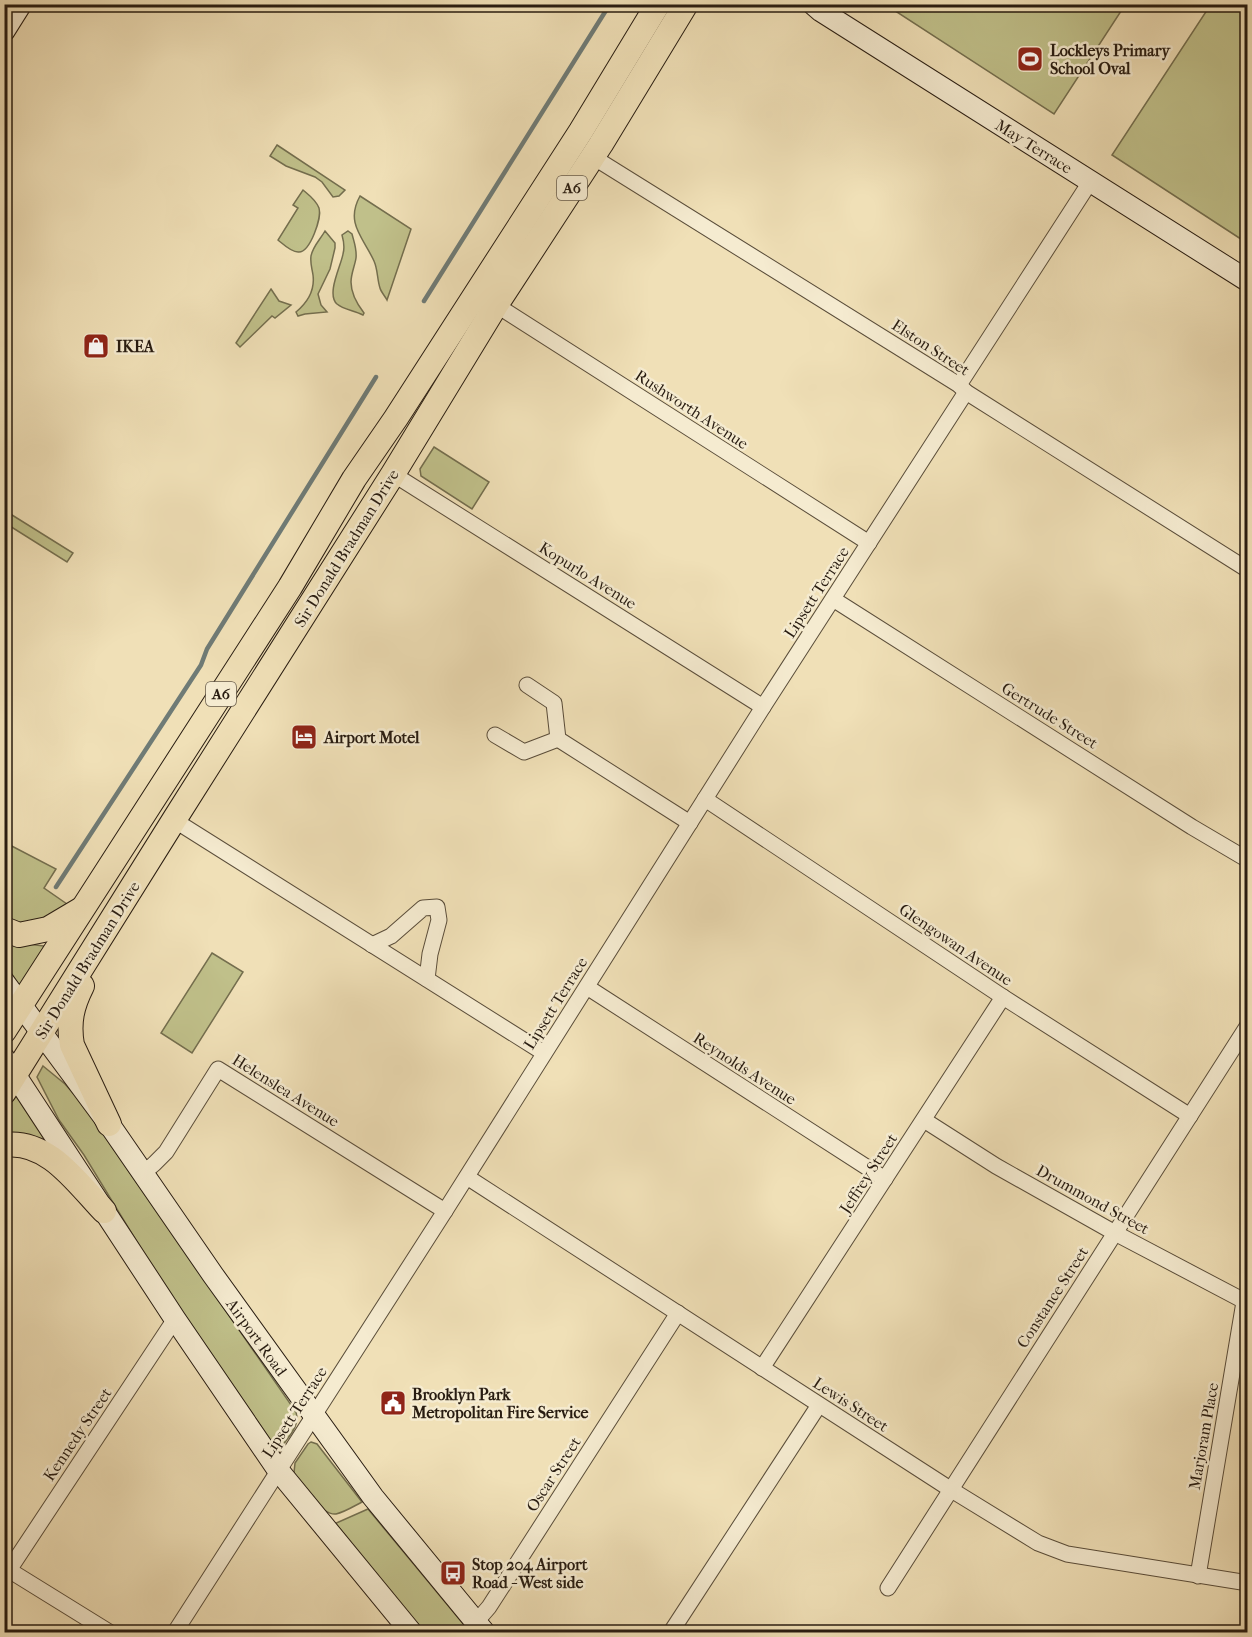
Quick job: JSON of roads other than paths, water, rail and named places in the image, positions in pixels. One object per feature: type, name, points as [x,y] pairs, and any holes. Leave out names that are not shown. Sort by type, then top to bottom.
[{"type":"main road","points":[[4,31],[21,4]]},
{"type":"main road","name":"Sir Donald Bradman Drive","points":[[4,1031],[290,587],[354,479],[396,418],[581,131],[657,4]]},
{"type":"main road","name":"Sir Donald Bradman Drive","points":[[8,1075],[42,1033],[174,819],[393,474],[496,305],[593,157],[687,6]]},
{"type":"main road","name":"May Terrace","points":[[813,7],[1248,281]]},
{"type":"main road","points":[[290,587],[372,479],[393,474]]},
{"type":"main road","points":[[109,1124],[82,1069],[69,1031],[74,1004],[122,905]]},
{"type":"main road","points":[[4,929],[19,935],[48,929],[83,908]]},
{"type":"main road","name":"Airport Road","points":[[4,982],[109,1124],[142,1174],[373,1497],[480,1627]]},
{"type":"main road","points":[[8,1075],[104,1211],[278,1470],[411,1632]]},
{"type":"main road","points":[[4,1146],[12,1144],[44,1152],[62,1167],[104,1211]]},
{"type":"street","name":"Elston Street","points":[[593,157],[1248,570]]},
{"type":"street","name":"Lipsett Terrace","points":[[175,1632],[869,543],[1090,182]]},
{"type":"street","name":"Rushworth Avenue","points":[[496,305],[869,543]]},
{"type":"street","name":"Kopurlo Avenue","points":[[393,474],[763,707]]},
{"type":"street","name":"Gertrude Street","points":[[833,599],[1192,827],[1248,860]]},
{"type":"street","points":[[527,685],[554,703],[558,739]]},
{"type":"street","points":[[495,735],[524,752],[558,739]]},
{"type":"street","points":[[558,739],[690,824]]},
{"type":"street","name":"Glengowan Avenue","points":[[705,799],[1004,997],[1190,1116]]},
{"type":"street","points":[[174,819],[544,1053]]},
{"type":"street","points":[[372,945],[392,936],[423,908],[437,907],[439,920],[430,954],[427,979]]},
{"type":"street","name":"Reynolds Avenue","points":[[586,987],[885,1179]]},
{"type":"street","name":"Jeffrey Street","points":[[762,1368],[1004,997]]},
{"type":"street","name":"Constance Street","points":[[888,1588],[1248,1025]]},
{"type":"street","name":"Helenslea Avenue","points":[[142,1174],[166,1152],[218,1069],[445,1211]]},
{"type":"street","name":"Drummond Street","points":[[924,1120],[996,1166],[1246,1303]]},
{"type":"street","name":"Lewis Street","points":[[466,1177],[1038,1544],[1067,1554],[1248,1583]]},
{"type":"street","name":"Marjoram Place","points":[[1198,1576],[1246,1303]]},
{"type":"street","name":"Oscar Street","points":[[480,1627],[489,1607],[678,1313]]},
{"type":"street","name":"Kennedy Street","points":[[7,1568],[175,1319]]},
{"type":"street","points":[[671,1632],[819,1405]]},
{"type":"street","points":[[7,1568],[109,1632]]},
{"type":"waterway","points":[[424,301],[610,4]]},
{"type":"waterway","points":[[56,887],[201,665],[207,649],[376,377]]},
{"type":"place","name":"Lockleys Primary School Oval","points":[[1030,59]]},
{"type":"place","name":"IKEA","points":[[96,346]]},
{"type":"place","name":"Airport Motel","points":[[304,737]]},
{"type":"place","name":"Brooklyn Park Metropolitan Fire Service","points":[[393,1403]]},
{"type":"place","name":"Stop 204 Airport Road - West side","points":[[453,1573]]}]
